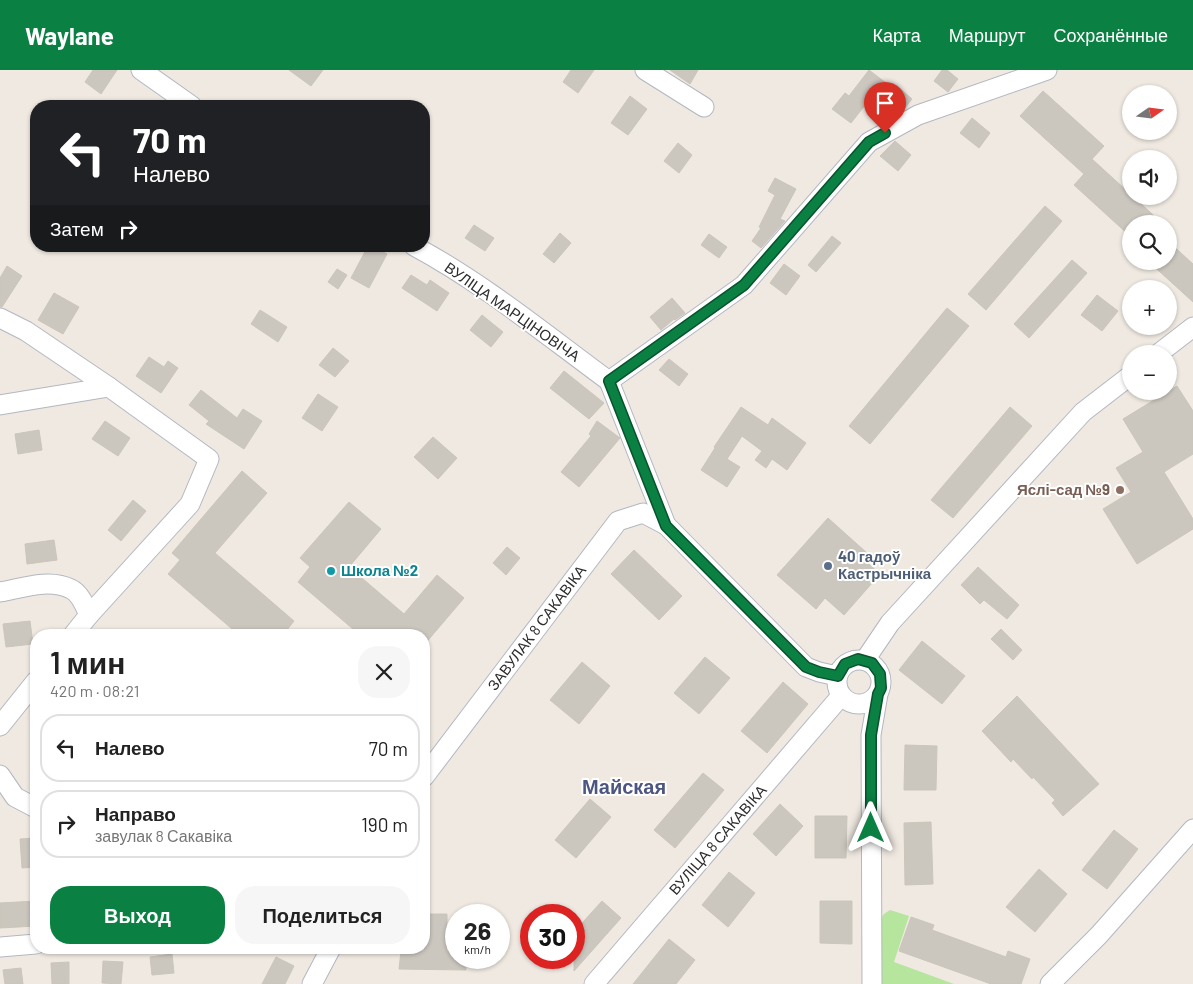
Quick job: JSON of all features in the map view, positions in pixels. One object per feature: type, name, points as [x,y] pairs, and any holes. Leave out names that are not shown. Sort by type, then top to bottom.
[{"type":"street","points":[[141,70],[184,100]]},
{"type":"street","points":[[645,70],[704,107]]},
{"type":"street","points":[[838,676],[806,667],[666,526],[609,381],[744,285],[869,142],[918,115],[1047,70]]},
{"type":"street","name":"ВУЛІЦА МАРЦІНОВІЧА","points":[[425,252],[445,263],[498,299],[609,381]]},
{"type":"street","points":[[0,318],[26,331],[109,387],[208,459],[190,504],[78,629]]},
{"type":"street","points":[[1170,345],[1193,327]]},
{"type":"street","points":[[865,660],[890,623],[1083,412],[1122,382]]},
{"type":"street","points":[[0,405],[109,387]]},
{"type":"street","name":"ЗАВУЛАК 8 САКАВІКА","points":[[430,769],[618,521],[643,513],[666,526]]},
{"type":"street","points":[[0,592],[49,583],[72,589],[83,601],[89,615]]},
{"type":"street","points":[[871,735],[844,698],[836,683],[845,664],[858,659],[865,660],[877,668],[882,681],[871,735],[872,984]]},
{"type":"street","points":[[0,726],[30,688]]},
{"type":"street","points":[[844,698],[860,704],[867,703],[878,694]]},
{"type":"street","name":"ВУЛІЦА 8 САКАВІКА","points":[[594,984],[844,698]]},
{"type":"street","points":[[0,775],[8,798],[30,806]]},
{"type":"street","points":[[1050,984],[1099,935],[1193,829]]},
{"type":"street","points":[[0,947],[30,944]]},
{"type":"street","points":[[312,984],[328,954]]},
{"type":"green space","points":[[890,910],[909,916],[894,962],[954,984],[881,984],[880,920]]},
{"type":"building","points":[[93,70],[117,70],[101,94],[85,82]]},
{"type":"building","points":[[289,70],[323,70],[311,86]]},
{"type":"building","points":[[571,70],[594,70],[578,93],[563,82]]},
{"type":"building","points":[[670,70],[698,70],[690,84]]},
{"type":"building","points":[[869,70],[886,83],[878,93],[876,91],[851,123],[832,109],[845,93],[849,96]]},
{"type":"building","points":[[942,70],[947,70],[958,79],[948,92],[934,81]]},
{"type":"building","points":[[897,86],[912,99],[904,109],[889,95]]},
{"type":"building","points":[[1043,91],[1104,146],[1092,159],[1122,186],[1122,205],[1142,205],[1153,215],[1122,215],[1122,229],[1074,185],[1084,174],[1020,116]]},
{"type":"building","points":[[630,96],[647,109],[628,135],[611,123]]},
{"type":"building","points":[[972,118],[990,133],[979,148],[960,133]]},
{"type":"building","points":[[895,141],[911,155],[898,171],[880,156]]},
{"type":"building","points":[[678,143],[692,155],[679,173],[664,161]]},
{"type":"building","points":[[775,178],[796,189],[780,219],[785,221],[761,248],[752,241],[761,228],[759,227],[775,195],[768,191]]},
{"type":"building","points":[[1045,206],[1062,221],[986,310],[968,294]]},
{"type":"building","points":[[474,225],[494,238],[485,251],[465,238]]},
{"type":"building","points":[[560,233],[571,243],[554,263],[543,254]]},
{"type":"building","points":[[709,234],[727,247],[719,258],[701,245]]},
{"type":"building","points":[[832,236],[841,243],[816,272],[808,265]]},
{"type":"building","points":[[1177,249],[1193,264],[1193,302],[1177,287],[1177,280],[1169,280],[1158,270],[1177,270]]},
{"type":"building","points":[[365,252],[383,252],[387,254],[369,288],[351,278]]},
{"type":"building","points":[[1072,260],[1087,273],[1029,338],[1014,324]]},
{"type":"building","points":[[784,264],[800,276],[786,295],[770,283]]},
{"type":"building","points":[[7,266],[22,276],[2,307],[0,307],[0,278]]},
{"type":"building","points":[[337,269],[347,275],[338,289],[328,282]]},
{"type":"building","points":[[411,275],[427,285],[430,280],[449,293],[437,311],[402,288]]},
{"type":"building","points":[[54,293],[79,307],[63,334],[38,320]]},
{"type":"building","points":[[1097,295],[1118,311],[1102,331],[1081,315]]},
{"type":"building","points":[[672,298],[685,313],[661,330],[650,317]]},
{"type":"building","points":[[947,308],[969,326],[870,444],[849,426]]},
{"type":"building","points":[[260,310],[287,327],[278,342],[251,324]]},
{"type":"building","points":[[482,315],[503,332],[491,347],[470,330]]},
{"type":"building","points":[[333,348],[349,361],[335,377],[319,365]]},
{"type":"building","points":[[149,357],[164,367],[168,361],[178,368],[161,393],[136,376]]},
{"type":"building","points":[[669,359],[688,374],[679,386],[659,370]]},
{"type":"building","points":[[564,371],[604,403],[589,419],[550,388]]},
{"type":"building","points":[[1177,386],[1193,411],[1193,454],[1164,472],[1193,519],[1193,529],[1137,564],[1103,509],[1131,492],[1116,468],[1143,452],[1123,419],[1154,400],[1177,400]]},
{"type":"building","points":[[201,390],[237,418],[243,409],[262,421],[244,449],[206,424],[209,421],[189,405]]},
{"type":"building","points":[[318,394],[338,407],[322,431],[302,418]]},
{"type":"building","points":[[741,407],[768,425],[772,418],[806,443],[787,470],[772,459],[766,468],[755,460],[762,451],[742,436],[727,459],[740,467],[727,487],[701,470]]},
{"type":"building","points":[[1010,407],[1032,426],[953,518],[931,500]]},
{"type":"building","points":[[105,421],[130,438],[118,456],[92,439]]},
{"type":"building","points":[[597,421],[620,438],[579,487],[561,472],[591,436],[589,434]]},
{"type":"building","points":[[39,430],[42,450],[18,454],[15,434]]},
{"type":"building","points":[[433,437],[457,458],[438,479],[414,457]]},
{"type":"building","points":[[242,471],[267,493],[215,553],[294,621],[288,629],[232,629],[168,574],[180,560],[172,553]]},
{"type":"building","points":[[133,500],[146,511],[121,541],[108,530]]},
{"type":"building","name":"Школа №2","points":[[349,502],[381,529],[349,567],[404,614],[437,575],[464,598],[430,638],[430,629],[353,629],[298,582],[310,567],[300,558]]},
{"type":"building","name":"40 гадоў Кастрычніка","points":[[828,518],[867,553],[862,558],[880,574],[844,615],[825,598],[816,609],[777,575]]},
{"type":"building","points":[[54,540],[57,560],[27,564],[25,544]]},
{"type":"building","points":[[507,547],[520,558],[506,575],[493,563]]},
{"type":"building","points":[[634,550],[682,596],[659,620],[611,574]]},
{"type":"building","points":[[978,567],[1019,605],[1007,619],[984,600],[980,604],[961,585]]},
{"type":"building","points":[[30,621],[30,644],[6,647],[3,624]]},
{"type":"building","points":[[1001,629],[1022,650],[1013,660],[991,639]]},
{"type":"building","points":[[922,641],[965,676],[942,704],[899,670]]},
{"type":"building","points":[[705,657],[730,678],[699,714],[674,693]]},
{"type":"building","points":[[582,662],[610,686],[579,724],[550,700]]},
{"type":"building","points":[[783,682],[808,704],[767,753],[741,731]]},
{"type":"building","points":[[1017,696],[1099,784],[1063,816],[1052,803],[1055,800],[1013,759],[1011,762],[982,731]]},
{"type":"building","points":[[905,745],[937,746],[936,790],[904,790]]},
{"type":"building","points":[[703,773],[724,790],[675,848],[654,830]]},
{"type":"building","points":[[590,799],[611,817],[576,858],[555,840]]},
{"type":"building","points":[[780,804],[803,826],[776,856],[753,834]]},
{"type":"building","points":[[815,816],[847,816],[846,858],[815,858]]},
{"type":"building","points":[[931,822],[933,884],[905,885],[904,823]]},
{"type":"building","points":[[1114,830],[1138,849],[1107,889],[1082,870]]},
{"type":"building","points":[[30,838],[30,867],[22,868],[20,839]]},
{"type":"building","points":[[1039,869],[1067,894],[1035,932],[1006,907]]},
{"type":"building","points":[[729,872],[755,893],[728,927],[702,905]]},
{"type":"building","points":[[30,901],[30,926],[0,928],[0,903]]},
{"type":"building","points":[[602,901],[621,918],[585,959],[585,920]]},
{"type":"building","points":[[820,901],[852,901],[852,944],[820,943]]},
{"type":"building","points":[[430,914],[445,914],[445,969],[466,970],[399,969],[401,954],[430,954]]},
{"type":"building","points":[[911,917],[934,925],[932,930],[1006,957],[1008,951],[1030,959],[1021,984],[991,984],[899,951]]},
{"type":"building","points":[[669,939],[695,960],[676,984],[633,984]]},
{"type":"building","points":[[172,954],[174,973],[152,975],[150,957]]},
{"type":"building","points":[[276,957],[294,966],[285,984],[262,984]]},
{"type":"building","points":[[103,961],[123,962],[121,984],[102,983]]},
{"type":"building","points":[[69,962],[69,984],[52,984],[51,963]]},
{"type":"building","points":[[21,968],[23,984],[5,984],[3,970]]},
{"type":"place","name":"Яслі-сад №9","points":[[1120,490]]},
{"type":"place","name":"40 гадоў Кастрычніка","points":[[828,566]]},
{"type":"place","name":"Школа №2","points":[[331,571]]},
{"type":"district","name":"Майская","points":[[624,787]]},
{"type":"route","points":[[871,828],[871,735],[882,681],[877,668],[872,663],[858,659],[845,664],[840,669],[838,676],[806,667],[666,526],[609,381],[744,285],[869,142],[885,133]]}]
